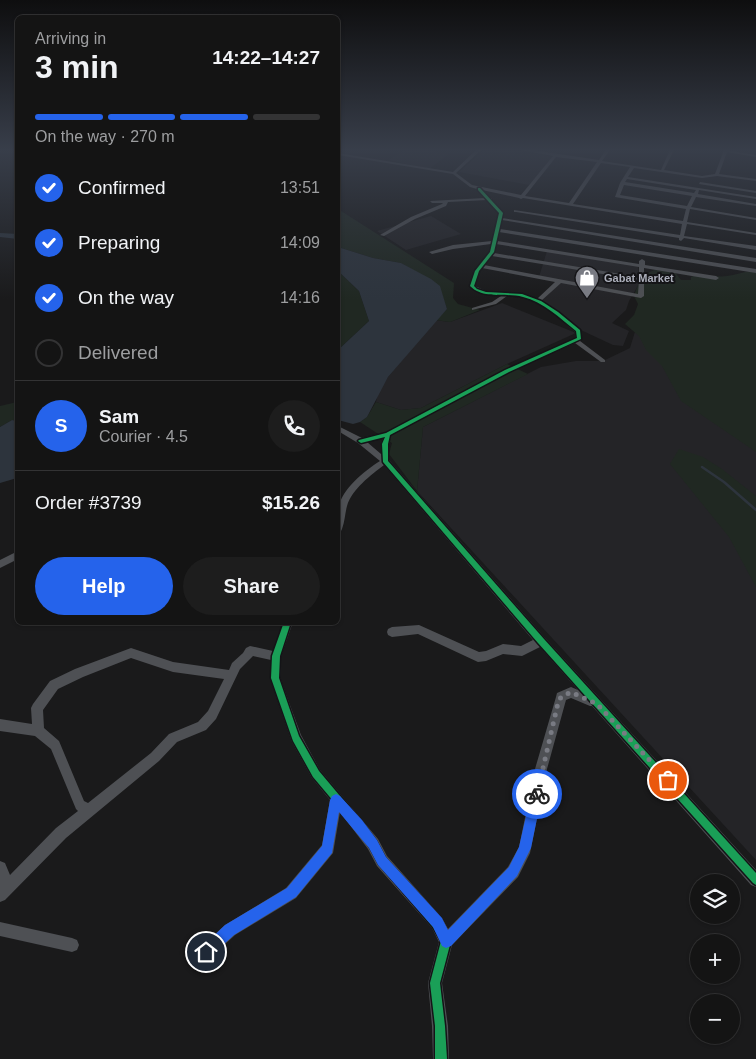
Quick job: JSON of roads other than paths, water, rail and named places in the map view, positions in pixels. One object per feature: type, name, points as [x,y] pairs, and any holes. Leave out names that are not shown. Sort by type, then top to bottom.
[{"type":"street","points":[[432,202],[481,199]]},
{"type":"street","points":[[361,441],[388,434],[507,370],[576,341],[580,335],[578,331],[538,301],[515,294],[505,295],[474,288],[472,282],[491,254],[501,223],[501,213],[490,199]]},
{"type":"street","points":[[535,199],[756,234]]},
{"type":"street","points":[[570,204],[573,199]]},
{"type":"street","points":[[633,199],[756,219]]},
{"type":"street","points":[[682,260],[681,236],[692,199]]},
{"type":"street","points":[[718,199],[756,205]]},
{"type":"street","points":[[541,200],[515,211],[756,248]]},
{"type":"street","points":[[382,235],[413,218],[444,205],[446,201]]},
{"type":"street","points":[[536,276],[542,262],[548,227],[555,202]]},
{"type":"street","points":[[501,223],[548,227],[756,260]]},
{"type":"street","points":[[501,223],[546,238],[756,271]]},
{"type":"street","points":[[432,252],[453,246],[495,242],[716,278]]},
{"type":"street","points":[[491,254],[640,279]]},
{"type":"street","points":[[482,266],[641,296],[642,254]]},
{"type":"street","points":[[538,301],[559,281]]},
{"type":"street","points":[[474,309],[494,303],[505,295]]},
{"type":"street","points":[[576,341],[603,361]]},
{"type":"street","points":[[340,429],[361,441],[385,461],[541,641],[756,880]]},
{"type":"street","points":[[385,461],[384,454],[388,434]]},
{"type":"street","points":[[340,524],[345,499],[372,469],[385,461]]},
{"type":"street","points":[[0,564],[15,556]]},
{"type":"street","points":[[287,625],[276,656],[275,678],[296,738],[316,774],[358,824],[373,844],[382,861],[437,923],[446,941]]},
{"type":"street","points":[[392,632],[419,629],[478,657],[503,649],[522,652],[541,641]]},
{"type":"street","points":[[4,891],[61,833],[155,757],[173,738],[202,726],[212,715],[236,666],[250,651],[276,656]]},
{"type":"street","points":[[38,731],[37,708],[54,685],[79,673],[132,653],[173,667],[231,675]]},
{"type":"street","points":[[441,1059],[440,1026],[435,983],[446,941],[513,872],[525,848],[541,769],[561,697],[571,692],[597,704]]},
{"type":"street","points":[[0,725],[38,731],[56,744],[80,805],[88,810]]},
{"type":"street","points":[[206,952],[230,930],[291,893],[328,848],[336,800]]},
{"type":"street","points":[[0,868],[4,891]]},
{"type":"street","points":[[0,930],[72,945]]},
{"type":"waterway","points":[[0,235],[15,237]]},
{"type":"waterway","points":[[702,467],[724,482],[756,510]]},
{"type":"place","name":"Gabat Market","points":[[587,299]]}]
